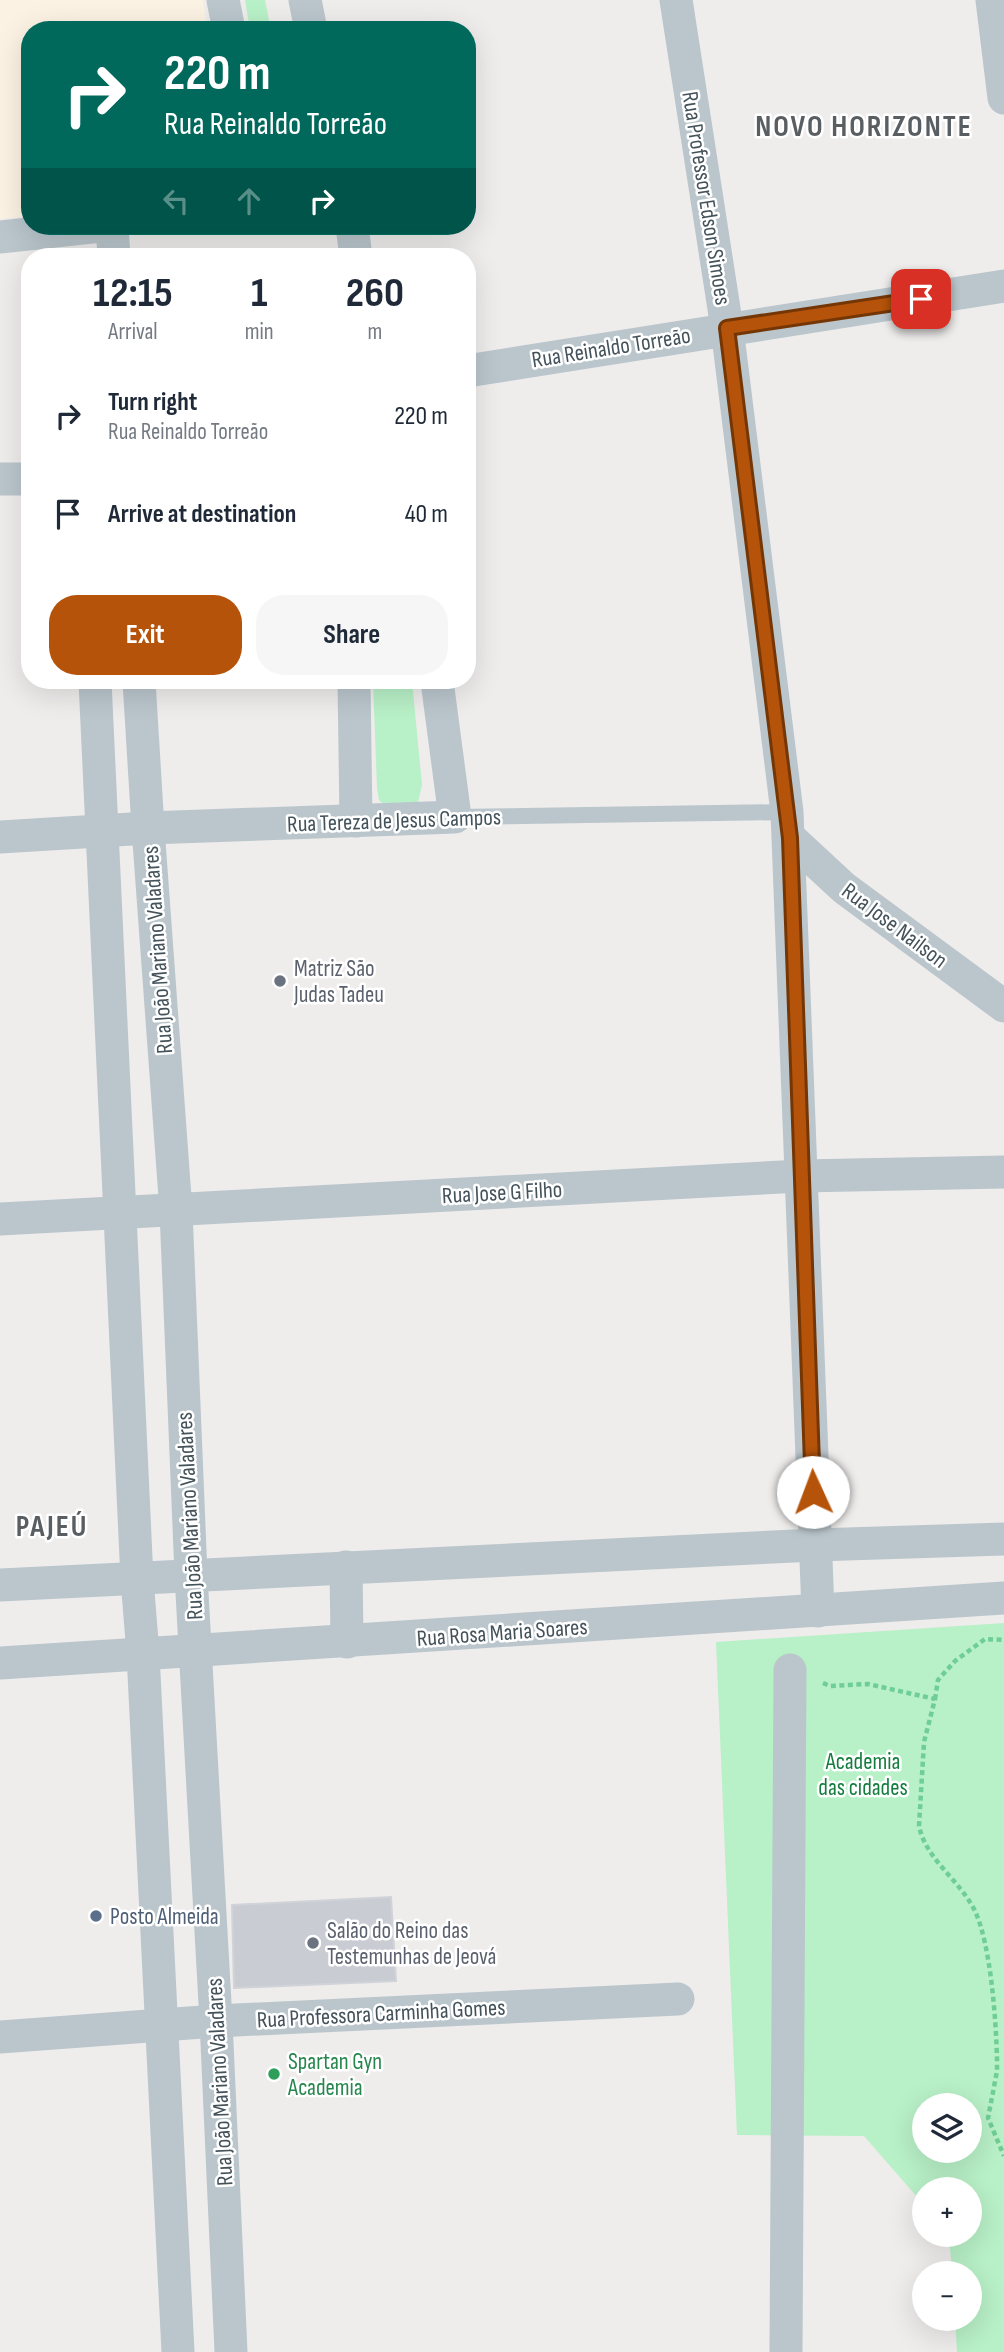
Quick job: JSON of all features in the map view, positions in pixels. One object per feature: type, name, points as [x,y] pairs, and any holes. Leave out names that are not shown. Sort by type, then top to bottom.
[{"type":"street","points":[[223,0],[227,21]]},
{"type":"street","points":[[305,0],[309,21]]},
{"type":"street","name":"Rua Professor Edson Simoes","points":[[676,0],[727,328],[788,825],[818,1611]]},
{"type":"street","points":[[992,0],[1004,98]]},
{"type":"street","points":[[0,237],[68,244],[84,235]]},
{"type":"street","name":"Rua Reinaldo Torreão","points":[[476,370],[1004,286]]},
{"type":"street","points":[[0,479],[21,479]]},
{"type":"street","name":"Rua João Mariano Valadares","points":[[95,689],[137,1579],[178,2352]]},
{"type":"street","name":"Rua João Mariano Valadares","points":[[139,689],[176,1211],[191,1575],[231,2352]]},
{"type":"street","points":[[354,689],[356,821]]},
{"type":"street","points":[[438,689],[454,817]]},
{"type":"street","name":"Rua Tereza de Jesus Campos","points":[[0,837],[148,828],[454,817]]},
{"type":"street","name":"Rua Jose Nailson","points":[[788,825],[844,888],[1004,1006]]},
{"type":"street","name":"Rua Jose G Filho","points":[[0,1219],[801,1176],[1004,1172]]},
{"type":"street","points":[[0,1585],[815,1545],[1004,1539]]},
{"type":"street","points":[[346,1567],[347,1642]]},
{"type":"street","name":"Rua Rosa Maria Soares","points":[[0,1663],[1004,1598]]},
{"type":"street","points":[[786,2352],[790,1670]]},
{"type":"street","name":"Rua Professora Carminha Gomes","points":[[0,2037],[216,2021],[678,1999]]},
{"type":"lane","name":"Rua Tereza de Jesus Campos","points":[[454,817],[788,825]]},
{"type":"path","points":[[1004,1640],[985,1639],[955,1661],[938,1680],[924,1742],[919,1826],[922,1840],[939,1864],[953,1877],[975,1910],[984,1939],[997,2059],[988,2118],[1004,2156]]},
{"type":"path","points":[[790,1670],[830,1686],[868,1685],[934,1699]]},
{"type":"shaded area","points":[[0,0],[203,0],[206,21],[21,21],[21,217],[0,219]]},
{"type":"green space","points":[[245,0],[265,0],[269,21],[248,21]]},
{"type":"green space","points":[[373,689],[413,689],[422,785],[418,802],[388,808],[379,800]]},
{"type":"green space","name":"Academia das cidades","points":[[1004,1623],[1004,2352],[957,2352],[956,2331],[982,2331],[982,2261],[951,2261],[950,2247],[982,2247],[982,2177],[912,2177],[912,2191],[864,2136],[737,2135],[716,1642]]},
{"type":"building","name":"Salão do Reino das Testemunhas de Jeová","points":[[391,1897],[396,1981],[234,1988],[232,1905]]},
{"type":"place","name":"Matriz São Judas Tadeu","points":[[280,981]]},
{"type":"place","name":"Posto Almeida","points":[[96,1916]]},
{"type":"place","name":"Salão do Reino das Testemunhas de Jeová","points":[[313,1943]]},
{"type":"place","name":"Spartan Gyn Academia","points":[[274,2074]]},
{"type":"district","name":"NOVO HORIZONTE","points":[[864,126]]},
{"type":"district","name":"PAJEÚ","points":[[52,1526]]},
{"type":"route","points":[[813,1492],[790,838],[727,328],[921,299]]}]
